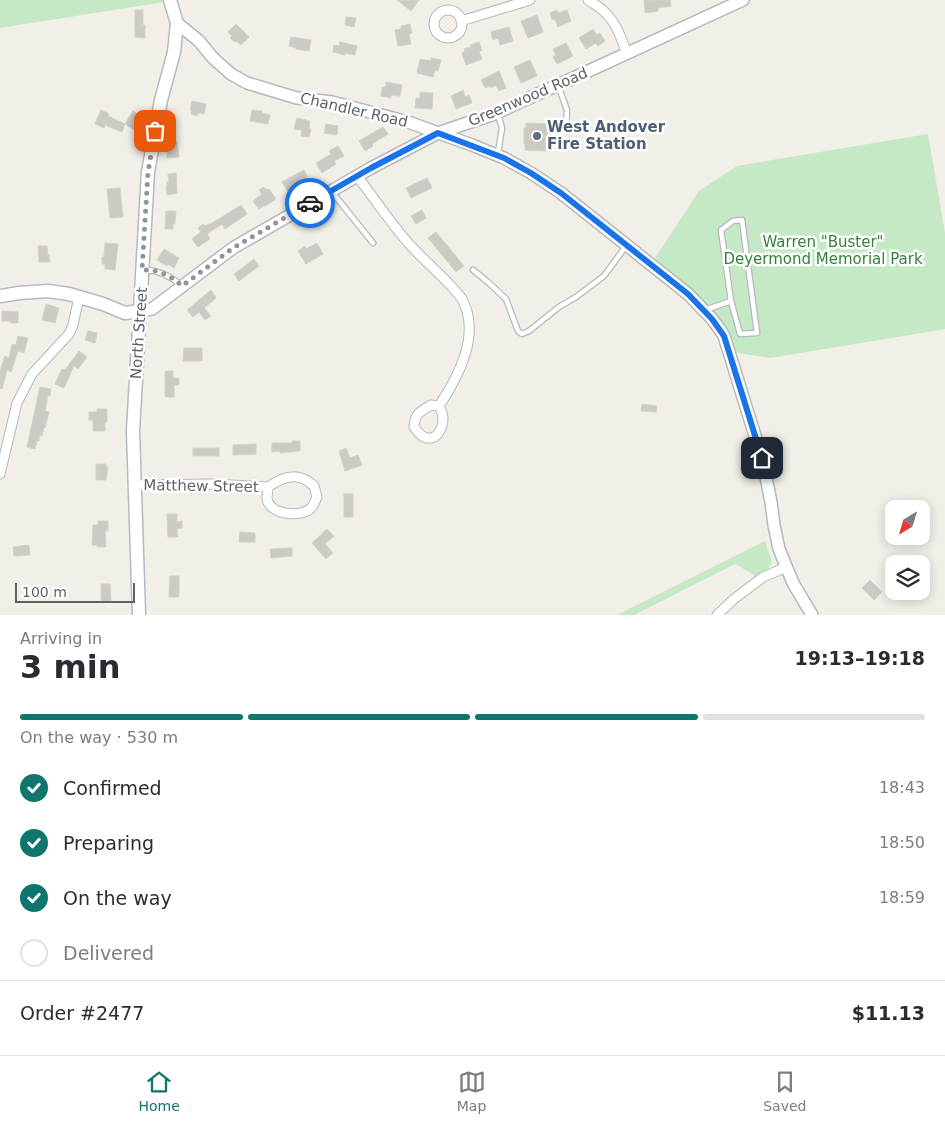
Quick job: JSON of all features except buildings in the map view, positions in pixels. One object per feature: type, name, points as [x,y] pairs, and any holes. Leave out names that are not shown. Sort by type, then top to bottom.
[{"type":"main road","points":[[170,0],[177,23]]},
{"type":"main road","name":"North Street","points":[[139,615],[133,431],[148,172],[161,100],[174,52],[177,23]]},
{"type":"main road","points":[[0,296],[48,291],[69,294],[125,313],[140,311]]},
{"type":"street","points":[[461,21],[530,0]]},
{"type":"street","points":[[588,0],[599,6],[613,21],[627,54]]},
{"type":"street","name":"Greenwood Road","points":[[140,311],[152,309],[233,248],[357,176],[438,133],[498,113],[743,0]]},
{"type":"street","name":"Chandler Road","points":[[177,23],[199,41],[213,58],[231,74],[247,83],[298,98],[332,102],[408,122],[498,156],[531,173],[561,193],[688,294],[721,331],[762,458],[779,549],[794,583],[812,615]]},
{"type":"street","points":[[357,176],[411,246],[461,298],[469,318],[470,334],[467,350],[448,393],[439,406]]},
{"type":"street","points":[[0,474],[16,403],[32,374],[69,334],[79,297]]},
{"type":"street","name":"Matthew Street","points":[[134,485],[210,484],[268,487],[284,478],[294,477],[303,478],[314,486],[317,497],[310,509],[301,513],[290,514],[276,510],[269,504],[267,498],[268,487]]},
{"type":"street","points":[[717,615],[734,599],[763,577],[787,567]]},
{"type":"lane","points":[[558,85],[567,110],[566,129]]},
{"type":"lane","points":[[498,113],[502,128],[498,156]]},
{"type":"lane","points":[[332,191],[373,243]]},
{"type":"lane","points":[[742,220],[757,333],[740,334],[731,301],[721,230],[732,222],[742,220]]},
{"type":"lane","points":[[473,270],[506,299],[518,331],[522,334],[529,331],[559,307],[604,276],[627,245]]},
{"type":"lane","points":[[142,270],[160,272],[182,286]]},
{"type":"lane","points":[[704,311],[731,301]]},
{"type":"green space","points":[[0,0],[163,0],[164,2],[0,28]]},
{"type":"green space","name":"Warren \"Buster\" Deyermond Memorial Park","points":[[928,134],[945,233],[945,329],[770,358],[732,352],[702,302],[655,258],[699,191],[737,166]]},
{"type":"green space","points":[[765,541],[772,561],[764,572],[756,576],[735,564],[634,615],[617,615]]},
{"type":"way so far","points":[[155,131],[148,172],[142,270],[160,272],[177,281],[182,286],[233,248],[310,203]]},
{"type":"place","name":"West Andover Fire Station","points":[[537,136]]},
{"type":"route","points":[[310,203],[438,133],[504,158],[531,173],[561,193],[662,273],[688,294],[712,319],[724,336],[762,458]]}]
